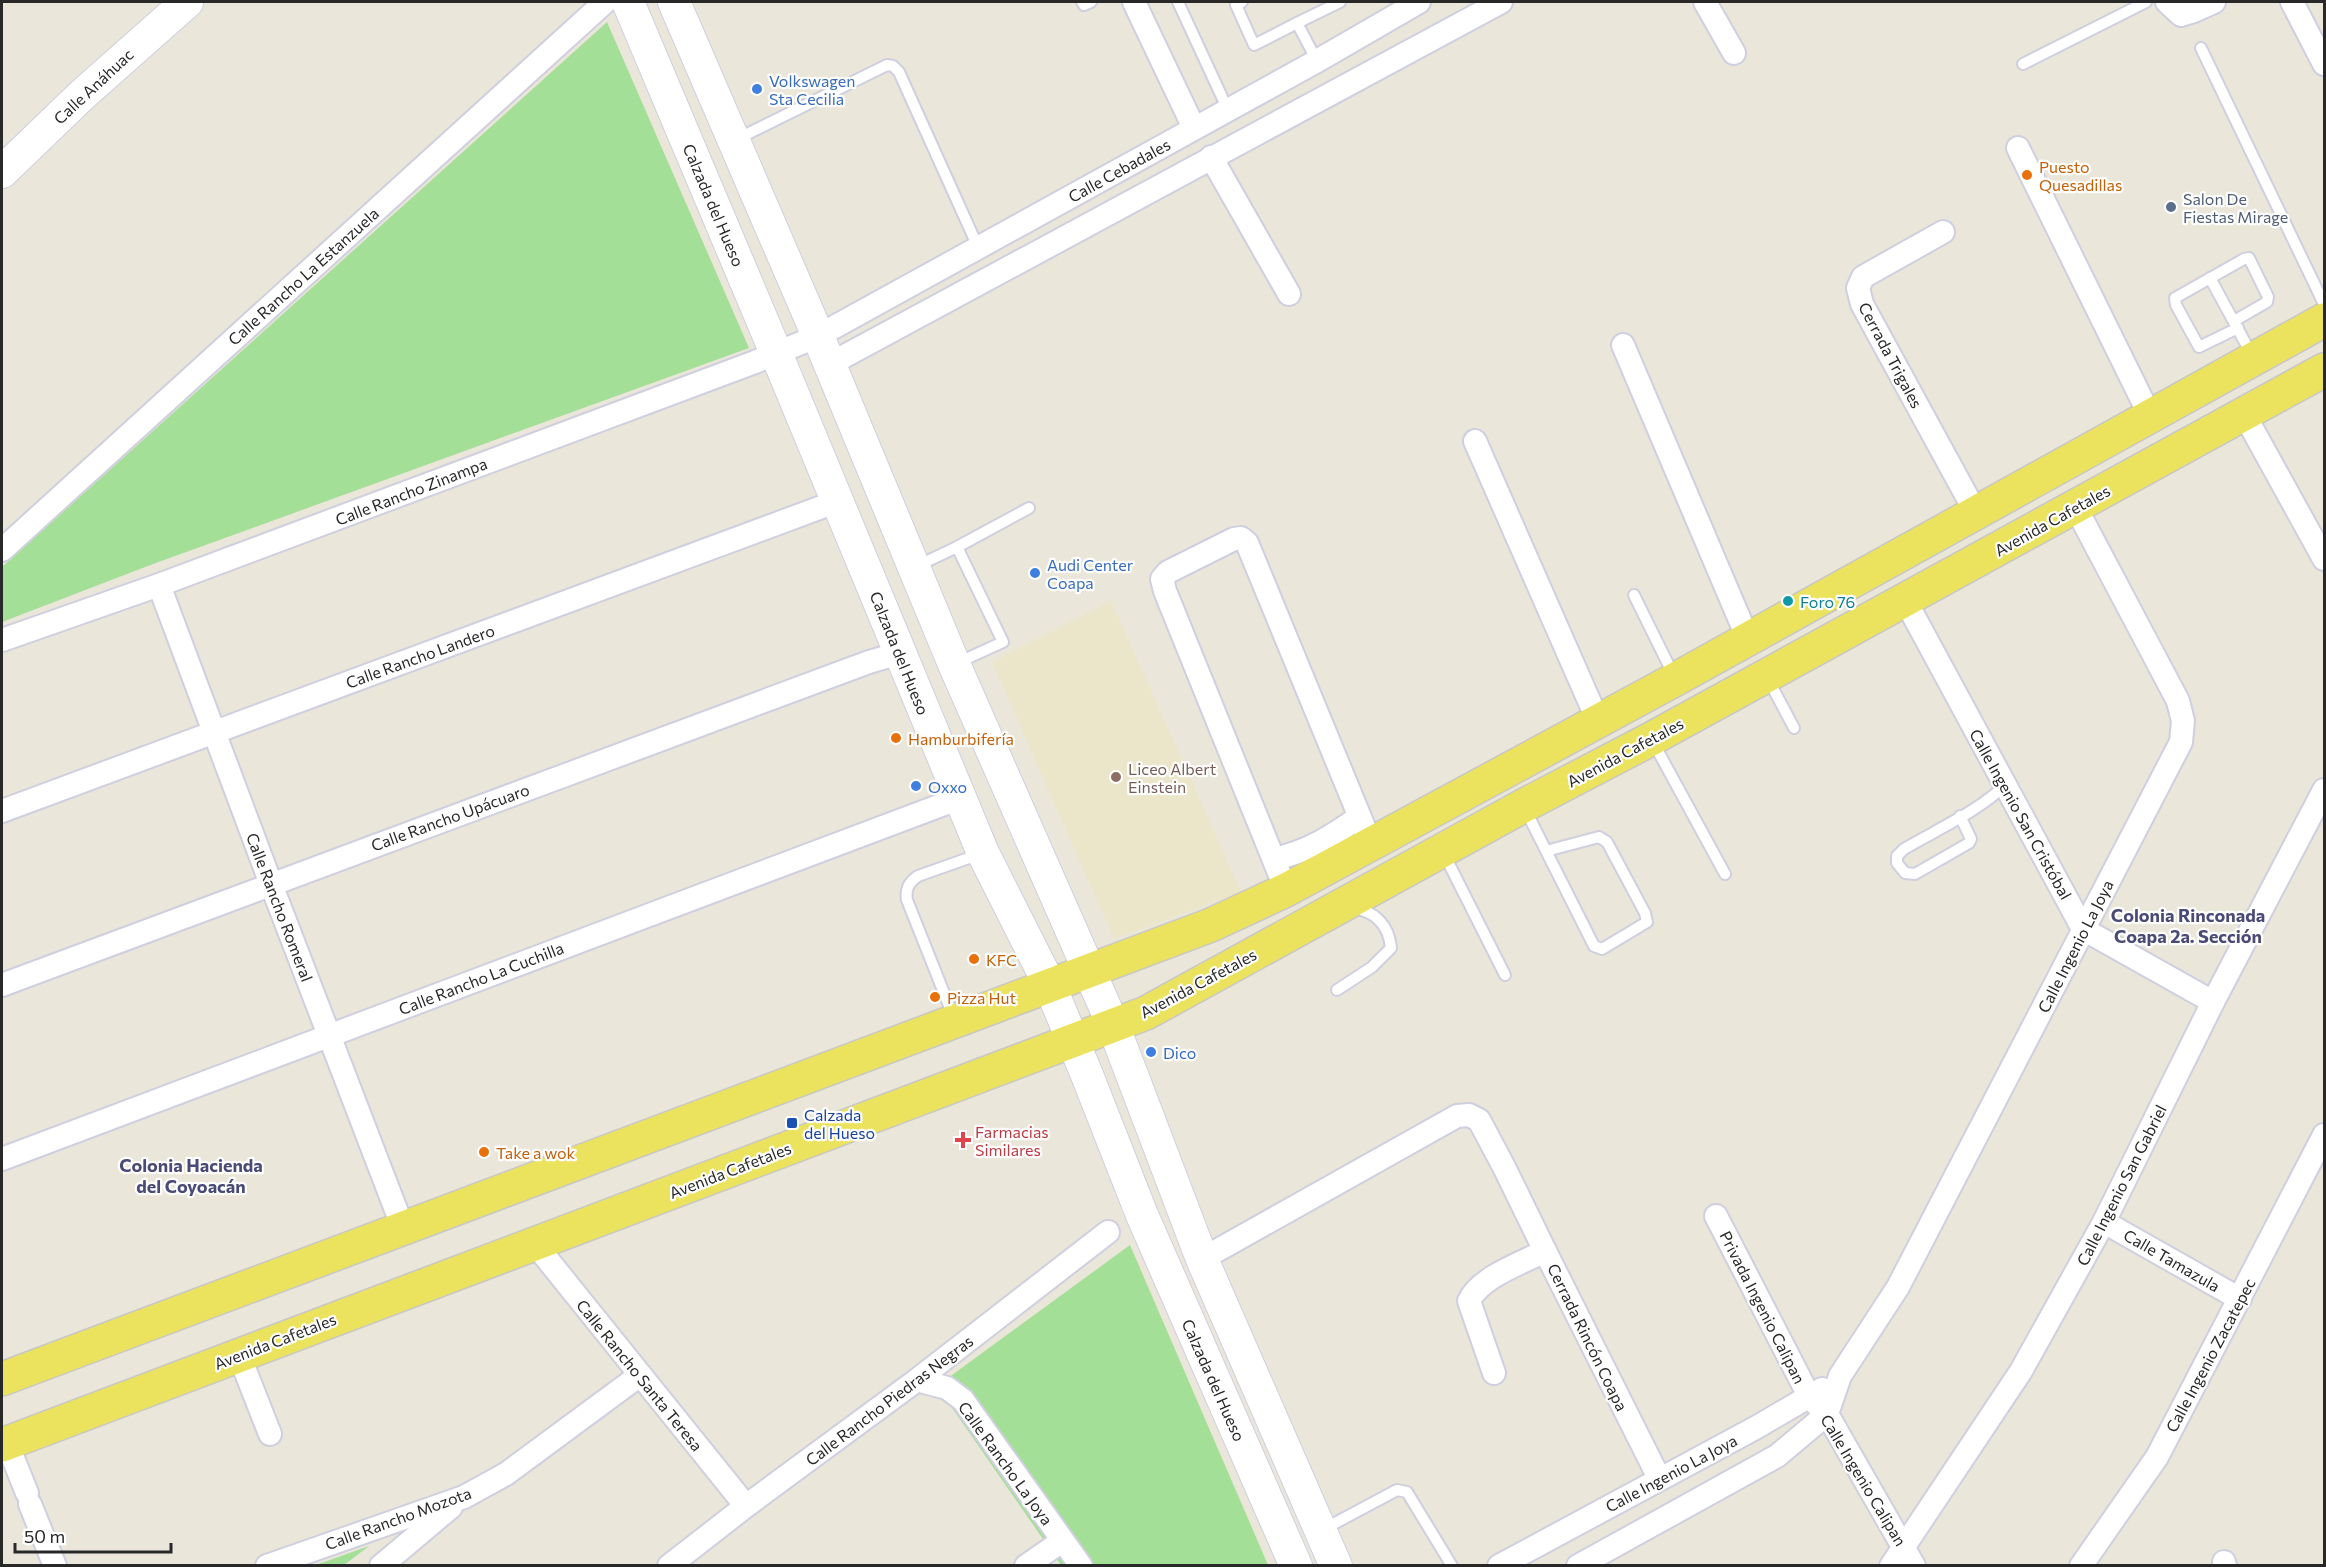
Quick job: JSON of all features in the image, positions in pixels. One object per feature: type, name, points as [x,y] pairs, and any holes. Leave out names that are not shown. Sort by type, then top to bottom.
[{"type":"main road","name":"Calle Anáhuac","points":[[2,172],[82,95],[187,2]]},
{"type":"main road","name":"Calzada del Hueso","points":[[628,2],[983,853],[1050,986],[1142,1215],[1296,1566]]},
{"type":"main road","points":[[674,2],[830,364],[954,664],[1113,1025],[1202,1260],[1336,1566]]},
{"type":"main road","points":[[2,1379],[1211,925],[1280,874],[1365,830],[1598,722],[2325,320]]},
{"type":"main road","name":"Avenida Cafetales","points":[[4,1444],[1146,1012],[1523,806],[1651,740],[2325,370]]},
{"type":"street","name":"Calle Rancho La Estanzuela","points":[[2,550],[605,2]]},
{"type":"street","points":[[1134,2],[1194,128]]},
{"type":"street","name":"Calle Cebadales","points":[[818,336],[1317,61],[1419,2]]},
{"type":"street","points":[[830,364],[1501,2]]},
{"type":"street","points":[[1705,2],[1734,53]]},
{"type":"street","points":[[2174,8],[2194,11],[2214,2]]},
{"type":"street","points":[[2292,2],[2325,64]]},
{"type":"street","points":[[2018,148],[2150,416]]},
{"type":"street","points":[[1211,157],[1289,294]]},
{"type":"street","name":"Cerrada Trigales","points":[[1943,232],[1863,277],[1858,288],[1862,304],[1976,513]]},
{"type":"street","points":[[922,278],[936,306]]},
{"type":"street","name":"Calle Rancho Zinampa","points":[[2,640],[159,585],[818,336]]},
{"type":"street","points":[[1623,345],[1748,639]]},
{"type":"street","points":[[2244,414],[2325,559]]},
{"type":"street","points":[[1475,441],[1598,722]]},
{"type":"street","name":"Calle Rancho Landero","points":[[2,812],[838,501]]},
{"type":"street","name":"Calle Ingenio La Joya","points":[[1827,1414],[1840,1376],[1898,1287],[2181,742],[2183,721],[2178,701],[2076,508]]},
{"type":"street","points":[[1280,874],[1165,591],[1162,579],[1168,572],[1234,539],[1241,538],[1247,543],[1365,830]]},
{"type":"street","name":"Calle Rancho Romeral","points":[[159,585],[271,884],[404,1228]]},
{"type":"street","name":"Calle Ingenio San Cristóbal","points":[[1905,600],[2083,929]]},
{"type":"street","name":"Calle Rancho Upácuaro","points":[[2,985],[858,666],[900,653]]},
{"type":"street","name":"Calle Ingenio San Gabriel","points":[[1891,1566],[1909,1556],[2022,1371],[2104,1222],[2213,1002],[2316,827],[2325,790]]},
{"type":"street","name":"Calle Rancho La Cuchilla","points":[[2,1159],[960,798]]},
{"type":"street","points":[[2083,929],[2213,1002]]},
{"type":"street","points":[[1202,1260],[1457,1116],[1469,1114],[1479,1120],[1506,1169],[1545,1251]]},
{"type":"street","name":"Calle Ingenio Zacatepec","points":[[2081,1566],[2157,1457],[2325,1136]]},
{"type":"street","name":"Privada Ingenio Calipan","points":[[1716,1216],[1810,1398]]},
{"type":"street","name":"Calle Tamazula","points":[[2104,1222],[2240,1299]]},
{"type":"street","name":"Calle Rancho Piedras Negras","points":[[669,1566],[746,1506],[917,1380],[1108,1232]]},
{"type":"street","name":"Calle Rancho Santa Teresa","points":[[535,1244],[746,1506]]},
{"type":"street","name":"Cerrada Rincón Coapa","points":[[1494,1373],[1469,1301],[1474,1291],[1483,1283],[1545,1251],[1659,1478]]},
{"type":"street","points":[[239,1355],[270,1434]]},
{"type":"street","name":"Calle Rancho Mozota","points":[[267,1566],[464,1497],[506,1474],[640,1375]]},
{"type":"street","name":"Calle Ingenio La Joya","points":[[1499,1566],[1810,1398],[1840,1376]]},
{"type":"street","name":"Calle Rancho La Joya","points":[[917,1380],[947,1388],[963,1400],[1081,1566]]},
{"type":"street","name":"Calle Ingenio Calipan","points":[[1810,1398],[1827,1414],[1909,1556]]},
{"type":"street","points":[[1578,1566],[1778,1456],[1827,1414]]},
{"type":"street","points":[[4,1444],[29,1498],[55,1566]]},
{"type":"street","points":[[381,1566],[464,1497]]},
{"type":"street","points":[[1026,1566],[1062,1541]]},
{"type":"lane","points":[[1082,2],[1084,5],[1091,2]]},
{"type":"lane","points":[[1178,2],[1228,110]]},
{"type":"lane","points":[[1242,2],[1236,5],[1254,45],[1340,2]]},
{"type":"lane","points":[[2023,64],[2146,2]]},
{"type":"lane","points":[[1297,23],[1317,61]]},
{"type":"lane","points":[[2201,48],[2325,304]]},
{"type":"lane","points":[[734,141],[887,65],[893,66],[899,72],[978,247]]},
{"type":"lane","points":[[2250,258],[2268,297],[2267,302],[2199,347],[2181,315],[2175,298],[2210,278],[2250,258]]},
{"type":"lane","points":[[2210,278],[2255,360]]},
{"type":"lane","points":[[914,568],[1029,508]]},
{"type":"lane","points":[[954,664],[1003,642],[957,547]]},
{"type":"lane","points":[[1634,595],[1676,679]]},
{"type":"lane","points":[[1766,676],[1794,728]]},
{"type":"lane","points":[[1651,740],[1725,874]]},
{"type":"lane","points":[[1960,816],[1971,839],[1969,843],[1915,874],[1905,873],[1897,863],[1897,856],[1904,849],[1960,816],[1993,797],[2005,785]]},
{"type":"lane","points":[[1523,806],[1594,946],[1602,949],[1647,922],[1645,913],[1606,842],[1599,837],[1546,851]]},
{"type":"lane","points":[[1442,851],[1505,975]]},
{"type":"lane","points":[[956,1021],[906,900],[907,889],[913,879],[918,876],[983,853]]},
{"type":"lane","points":[[1336,909],[1359,910],[1374,916],[1386,926],[1390,938],[1390,948],[1372,967],[1337,990]]},
{"type":"lane","points":[[1322,1530],[1397,1490],[1407,1492],[1452,1566]]},
{"type":"shaded area","name":"Liceo Albert Einstein","points":[[1111,601],[1241,892],[1114,939],[992,662]]},
{"type":"green space","points":[[607,22],[749,348],[153,564],[2,622],[2,567]]},
{"type":"green space","points":[[1130,1245],[1268,1565],[1061,1565],[937,1386]]},
{"type":"green space","points":[[369,1546],[344,1565],[316,1565]]},
{"type":"place","name":"Volkswagen Sta Cecilia","points":[[757,89]]},
{"type":"place","name":"Puesto Quesadillas","points":[[2027,175]]},
{"type":"place","name":"Salon De Fiestas Mirage","points":[[2171,207]]},
{"type":"place","name":"Audi Center Coapa","points":[[1035,573]]},
{"type":"place","name":"Foro 76","points":[[1788,601]]},
{"type":"place","name":"Hamburbifería","points":[[896,738]]},
{"type":"place","name":"Liceo Albert Einstein","points":[[1116,777]]},
{"type":"place","name":"Oxxo","points":[[916,786]]},
{"type":"place","name":"KFC","points":[[974,959]]},
{"type":"place","name":"Pizza Hut","points":[[935,997]]},
{"type":"place","name":"Dico","points":[[1151,1052]]},
{"type":"place","name":"Calzada del Hueso","points":[[792,1123]]},
{"type":"place","name":"Farmacias Similares","points":[[963,1140]]},
{"type":"place","name":"Take a wok","points":[[484,1152]]},
{"type":"district","name":"Colonia Rinconada Coapa 2a. Sección","points":[[2188,925]]},
{"type":"district","name":"Colonia Hacienda del Coyoacán","points":[[191,1175]]}]
